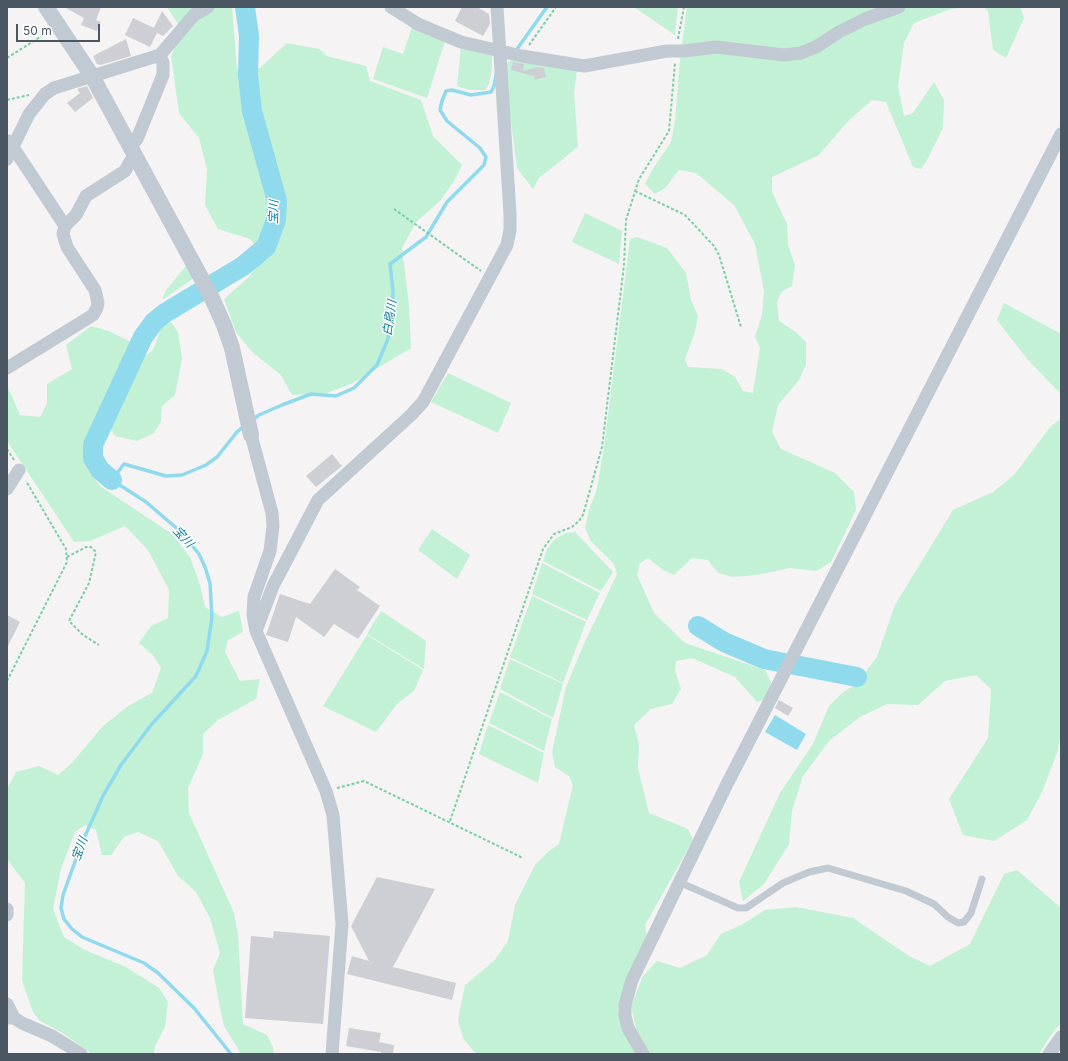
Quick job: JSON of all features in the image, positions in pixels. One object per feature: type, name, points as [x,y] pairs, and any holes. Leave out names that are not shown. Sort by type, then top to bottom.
[{"type":"street","points":[[46,7],[92,76],[133,150],[207,289],[224,325],[232,348],[247,419],[272,513],[273,526],[270,551],[254,597],[253,615],[256,632],[326,791],[333,815],[342,924],[332,1054]]},
{"type":"street","points":[[65,226],[9,148],[29,114],[45,94],[54,88],[160,55],[194,15],[208,7]]},
{"type":"street","points":[[391,7],[418,24],[462,42],[522,56],[584,66],[666,51],[716,47],[784,55],[801,53],[816,48],[839,32],[866,19],[899,7]]},
{"type":"street","points":[[256,632],[273,586],[318,500],[411,415],[423,402],[491,278],[507,245],[510,230],[501,51],[497,7]]},
{"type":"street","points":[[7,368],[93,314],[97,308],[98,303],[95,290],[64,242],[63,234],[65,226],[76,215],[86,196],[125,171],[163,76],[163,63],[160,55]]},
{"type":"street","points":[[644,1054],[628,1028],[625,1004],[632,980],[679,882],[796,651],[1061,134]]},
{"type":"street","points":[[7,489],[19,470]]},
{"type":"street","points":[[7,909],[7,915]]},
{"type":"street","points":[[7,1004],[10,1018],[52,1036],[81,1054]]},
{"type":"street","points":[[1049,1054],[1061,1037]]},
{"type":"lane","points":[[679,882],[738,908],[746,908],[783,883],[809,872],[828,868],[906,891],[934,904],[948,917],[958,923],[964,922],[971,913],[982,879]]},
{"type":"path","points":[[522,56],[556,7]]},
{"type":"path","points":[[450,821],[543,549],[554,534],[572,527],[579,522],[583,515],[602,448],[624,265],[626,220],[639,179],[669,131],[676,51],[684,7]]},
{"type":"path","points":[[7,58],[59,25]]},
{"type":"path","points":[[7,100],[45,94]]},
{"type":"path","points":[[635,191],[685,215],[714,246],[719,255],[741,328]]},
{"type":"path","points":[[394,209],[491,278]]},
{"type":"path","points":[[7,449],[62,541],[66,549],[67,558],[63,570],[7,681]]},
{"type":"path","points":[[67,558],[86,547],[91,547],[96,552],[89,583],[69,621],[83,635],[99,645]]},
{"type":"path","points":[[326,791],[364,781],[450,821],[523,858]]},
{"type":"green space","points":[[167,7],[232,7],[237,69],[260,68],[287,43],[319,49],[327,56],[366,66],[370,81],[421,100],[433,136],[462,165],[454,181],[440,201],[416,222],[402,248],[409,305],[411,348],[351,384],[327,393],[292,395],[281,375],[252,352],[236,332],[224,299],[249,277],[264,256],[250,239],[218,229],[205,205],[207,169],[199,138],[179,113],[171,56],[182,30]]},
{"type":"green space","points":[[634,7],[678,7],[675,35]]},
{"type":"green space","points":[[687,7],[968,7],[951,9],[914,23],[904,43],[898,86],[904,116],[913,113],[934,82],[944,100],[943,128],[921,169],[913,167],[886,102],[872,100],[848,121],[819,155],[772,177],[772,192],[787,224],[788,245],[795,265],[792,286],[781,292],[777,303],[779,321],[797,333],[806,342],[806,365],[799,380],[778,405],[772,432],[781,449],[835,473],[854,492],[856,510],[831,562],[816,571],[790,568],[757,575],[733,577],[718,573],[708,560],[692,558],[674,575],[663,570],[648,558],[640,563],[637,575],[654,613],[685,643],[765,670],[771,682],[768,698],[757,702],[735,677],[692,658],[676,661],[675,671],[681,689],[672,704],[651,709],[634,725],[639,745],[638,768],[649,813],[688,829],[693,840],[645,925],[647,938],[630,975],[618,1009],[622,1030],[639,1054],[476,1054],[463,1038],[458,1020],[465,985],[494,961],[508,941],[515,905],[535,865],[549,851],[559,844],[573,785],[569,776],[555,767],[552,752],[566,687],[583,646],[617,574],[614,564],[591,541],[585,528],[589,510],[597,489],[604,447],[630,239],[637,237],[667,248],[686,273],[691,300],[698,316],[695,332],[685,359],[688,367],[722,369],[735,377],[743,391],[753,393],[760,348],[755,337],[762,315],[764,291],[755,244],[734,205],[696,173],[679,170],[665,188],[655,194],[645,184],[652,170],[671,142],[675,121],[680,60]]},
{"type":"green space","points":[[983,7],[1020,7],[1024,18],[1006,58],[993,50],[988,11]]},
{"type":"green space","points":[[412,27],[445,41],[427,98],[373,79],[383,47],[403,54]]},
{"type":"green space","points":[[461,46],[492,56],[492,69],[489,84],[485,90],[470,90],[457,86]]},
{"type":"green space","points":[[516,57],[577,71],[574,92],[578,147],[539,178],[533,189],[517,168],[505,77],[507,63]]},
{"type":"green space","points":[[585,213],[622,231],[619,264],[572,242]]},
{"type":"green space","points":[[186,266],[197,276],[162,300],[166,290]]},
{"type":"green space","points":[[1004,303],[1061,334],[1061,394],[1028,360],[997,320]]},
{"type":"green space","points":[[171,322],[178,332],[182,358],[175,395],[162,406],[161,422],[154,433],[137,441],[115,436],[109,426],[94,424],[86,443],[88,470],[100,486],[172,534],[190,557],[200,585],[205,607],[222,617],[239,611],[243,632],[228,640],[225,652],[240,681],[260,679],[256,699],[218,720],[203,734],[203,754],[188,788],[189,813],[234,913],[238,934],[243,1024],[267,1035],[273,1047],[274,1054],[241,1054],[224,1026],[213,970],[220,953],[210,918],[196,892],[178,876],[158,841],[138,832],[124,837],[111,855],[102,855],[96,830],[85,825],[75,832],[61,869],[53,909],[64,937],[85,950],[126,967],[159,988],[168,1002],[165,1027],[155,1046],[154,1054],[92,1054],[61,1032],[40,1021],[33,1012],[22,981],[25,883],[7,859],[7,789],[16,772],[39,766],[58,775],[71,764],[102,727],[128,706],[152,693],[161,668],[153,655],[139,643],[151,626],[168,618],[169,590],[148,550],[125,526],[90,541],[74,542],[7,441],[7,385],[20,415],[40,417],[47,404],[47,384],[72,369],[66,345],[91,326],[109,331],[131,342],[145,356],[153,350],[161,329]]},
{"type":"green space","points":[[448,373],[511,403],[498,433],[431,402]]},
{"type":"green space","points":[[1061,419],[1061,734],[1057,753],[1042,792],[1027,820],[994,841],[963,835],[949,799],[988,738],[991,689],[976,675],[945,681],[918,705],[887,704],[860,717],[829,741],[803,776],[792,811],[789,844],[764,884],[743,901],[739,882],[780,793],[813,744],[829,706],[842,693],[856,684],[877,657],[895,605],[953,510],[993,492],[1014,475],[1051,426]]},
{"type":"green space","points":[[432,529],[470,555],[457,579],[418,550]]},
{"type":"green space","points":[[575,532],[613,572],[601,591],[543,561],[547,549],[555,539],[566,533]]},
{"type":"green space","points":[[542,563],[600,593],[587,620],[532,594]]},
{"type":"green space","points":[[532,596],[586,622],[563,683],[510,657]]},
{"type":"green space","points":[[381,611],[426,641],[424,669],[367,634]]},
{"type":"green space","points":[[367,635],[423,670],[414,691],[397,704],[376,732],[323,706]]},
{"type":"green space","points":[[510,659],[563,684],[553,718],[500,689]]},
{"type":"green space","points":[[500,692],[552,719],[544,751],[489,723]]},
{"type":"green space","points":[[488,725],[544,753],[538,783],[479,754]]},
{"type":"green space","points":[[1017,870],[1061,908],[1061,1023],[1051,1035],[1039,1054],[649,1054],[637,1032],[631,1006],[643,976],[657,961],[680,968],[707,955],[721,934],[743,924],[765,910],[796,907],[853,918],[909,956],[930,966],[970,944],[1004,874]]},
{"type":"water","points":[[775,715],[806,734],[797,750],[765,732]]},
{"type":"building","points":[[64,7],[101,7],[96,20],[101,22],[97,31],[81,25],[84,18]]},
{"type":"building","points":[[462,7],[477,7],[489,14],[490,24],[483,36],[455,21]]},
{"type":"building","points":[[162,11],[173,26],[163,36],[157,33],[150,47],[125,35],[133,18],[154,28]]},
{"type":"building","points":[[126,39],[131,56],[100,65],[97,64],[93,56]]},
{"type":"building","points":[[513,62],[524,64],[523,71],[538,67],[544,68],[546,77],[535,80],[534,76],[511,70]]},
{"type":"building","points":[[87,86],[93,98],[75,112],[67,103],[80,93],[77,89]]},
{"type":"building","points":[[332,454],[342,466],[316,487],[306,476]]},
{"type":"building","points":[[335,569],[360,587],[357,590],[380,606],[358,639],[334,624],[324,637],[296,617],[288,642],[266,635],[280,594],[310,604]]},
{"type":"building","points":[[7,615],[20,622],[7,648]]},
{"type":"building","points":[[779,700],[793,708],[788,716],[775,708]]},
{"type":"building","points":[[377,877],[435,889],[393,967],[456,983],[452,1000],[347,974],[352,956],[369,961],[351,926]]},
{"type":"building","points":[[274,931],[330,936],[323,1024],[245,1018],[251,936],[273,938]]},
{"type":"building","points":[[349,1028],[381,1033],[379,1042],[394,1045],[393,1054],[381,1054],[381,1052],[346,1046]]},
{"type":"waterway","name":"宝川","points":[[112,480],[100,470],[93,458],[93,445],[143,337],[154,322],[165,313],[243,266],[266,247],[276,220],[277,201],[252,111],[248,75],[249,36],[245,7]]},
{"type":"waterway","name":"白鳥川","points":[[517,49],[547,7]]},
{"type":"waterway","name":"白鳥川","points":[[252,420],[259,415],[311,394],[336,396],[354,388],[377,365],[388,339],[392,316],[393,291],[390,264],[426,237],[447,202],[484,165],[486,157],[480,148],[447,121],[440,110],[446,91],[452,90],[471,95],[491,92],[496,75]]},
{"type":"waterway","name":"宝川","points":[[231,1054],[194,1008],[158,973],[144,963],[82,937],[72,929],[64,919],[61,908],[63,895],[81,845],[103,796],[121,765],[151,725],[196,676],[207,651],[212,617],[210,583],[199,554],[181,532],[146,502],[112,480],[124,464],[166,476],[182,475],[206,465],[217,457],[237,432],[244,426]]},
{"type":"waterway","points":[[698,626],[724,642],[764,659],[857,677]]}]
